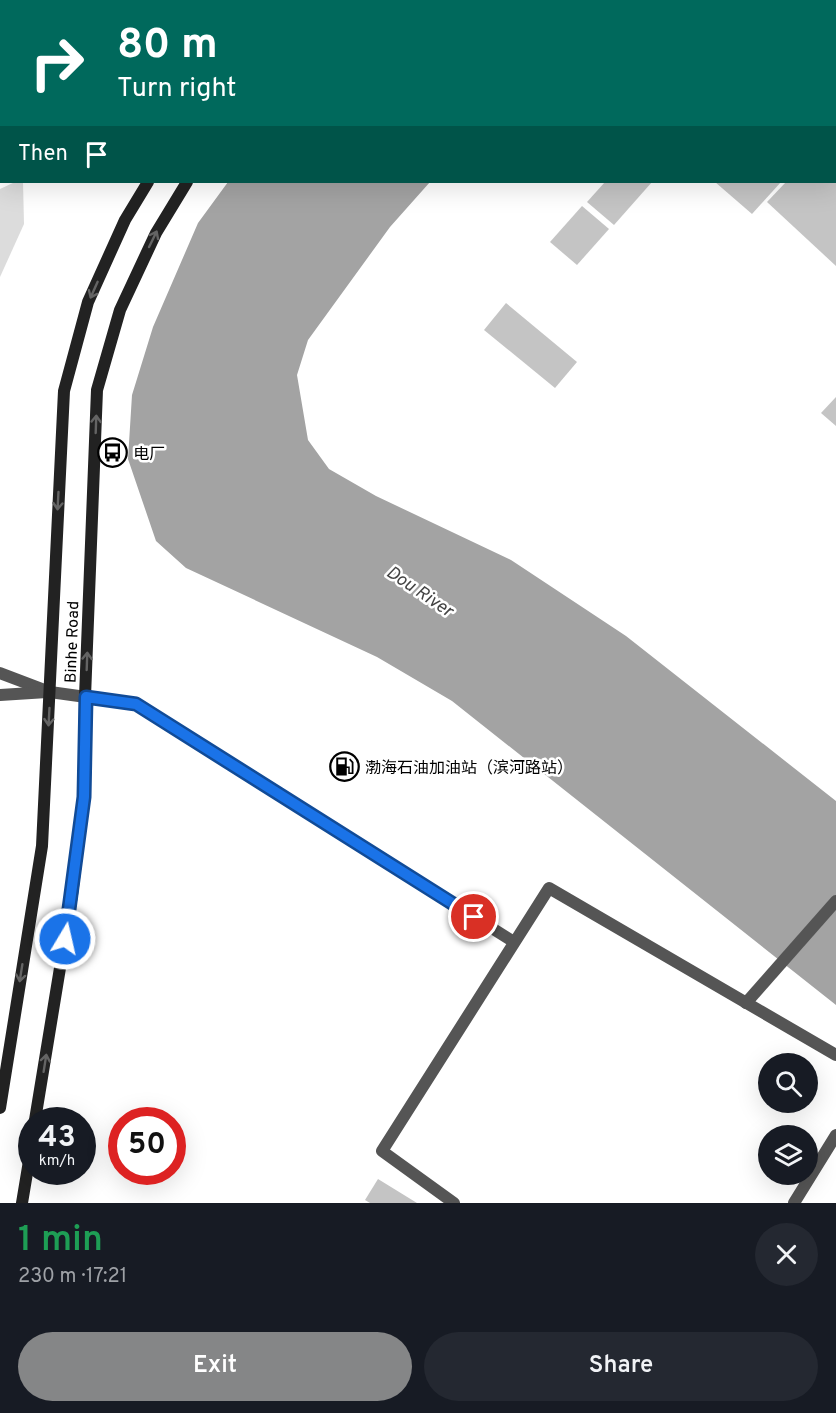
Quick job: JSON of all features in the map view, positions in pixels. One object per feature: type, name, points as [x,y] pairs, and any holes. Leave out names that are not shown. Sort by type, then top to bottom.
[{"type":"main road","name":"Binhe Road","points":[[0,1108],[42,846],[64,391],[88,302],[125,220],[147,183]]},
{"type":"main road","name":"Binhe Road","points":[[37,1107],[74,884],[84,797],[98,390],[120,310],[156,233],[186,183]]},
{"type":"main road","points":[[22,1203],[25,1185]]},
{"type":"street","points":[[0,674],[50,692]]},
{"type":"street","points":[[0,695],[50,692],[136,704],[514,942]]},
{"type":"street","points":[[454,1203],[382,1150],[549,888],[836,1055]]},
{"type":"street","points":[[746,1003],[836,901]]},
{"type":"street","points":[[794,1203],[836,1135]]},
{"type":"shaded area","points":[[13,183],[23,183],[24,224],[0,277],[0,189]]},
{"type":"water","name":"Dou River","points":[[227,183],[429,183],[390,227],[308,340],[297,375],[308,440],[329,469],[376,496],[511,560],[626,636],[836,801],[836,1005],[452,701],[377,657],[186,568],[156,541],[128,459],[132,395],[153,327],[198,223]]},
{"type":"building","points":[[604,183],[651,183],[614,225],[587,202]]},
{"type":"building","points":[[716,183],[780,183],[752,214]]},
{"type":"building","points":[[785,183],[836,183],[836,266],[767,202]]},
{"type":"building","points":[[582,206],[609,229],[577,265],[550,242]]},
{"type":"building","points":[[506,303],[577,362],[555,388],[484,330]]},
{"type":"building","points":[[836,397],[836,426],[821,413]]},
{"type":"building","points":[[378,1179],[417,1203],[370,1203],[365,1200]]},
{"type":"place","name":"电厂","points":[[112,453]]},
{"type":"place","name":"渤海石油加油站（滨河路站）","points":[[344,767]]},
{"type":"route","points":[[65,939],[84,797],[86,697],[136,704],[474,917]]}]
